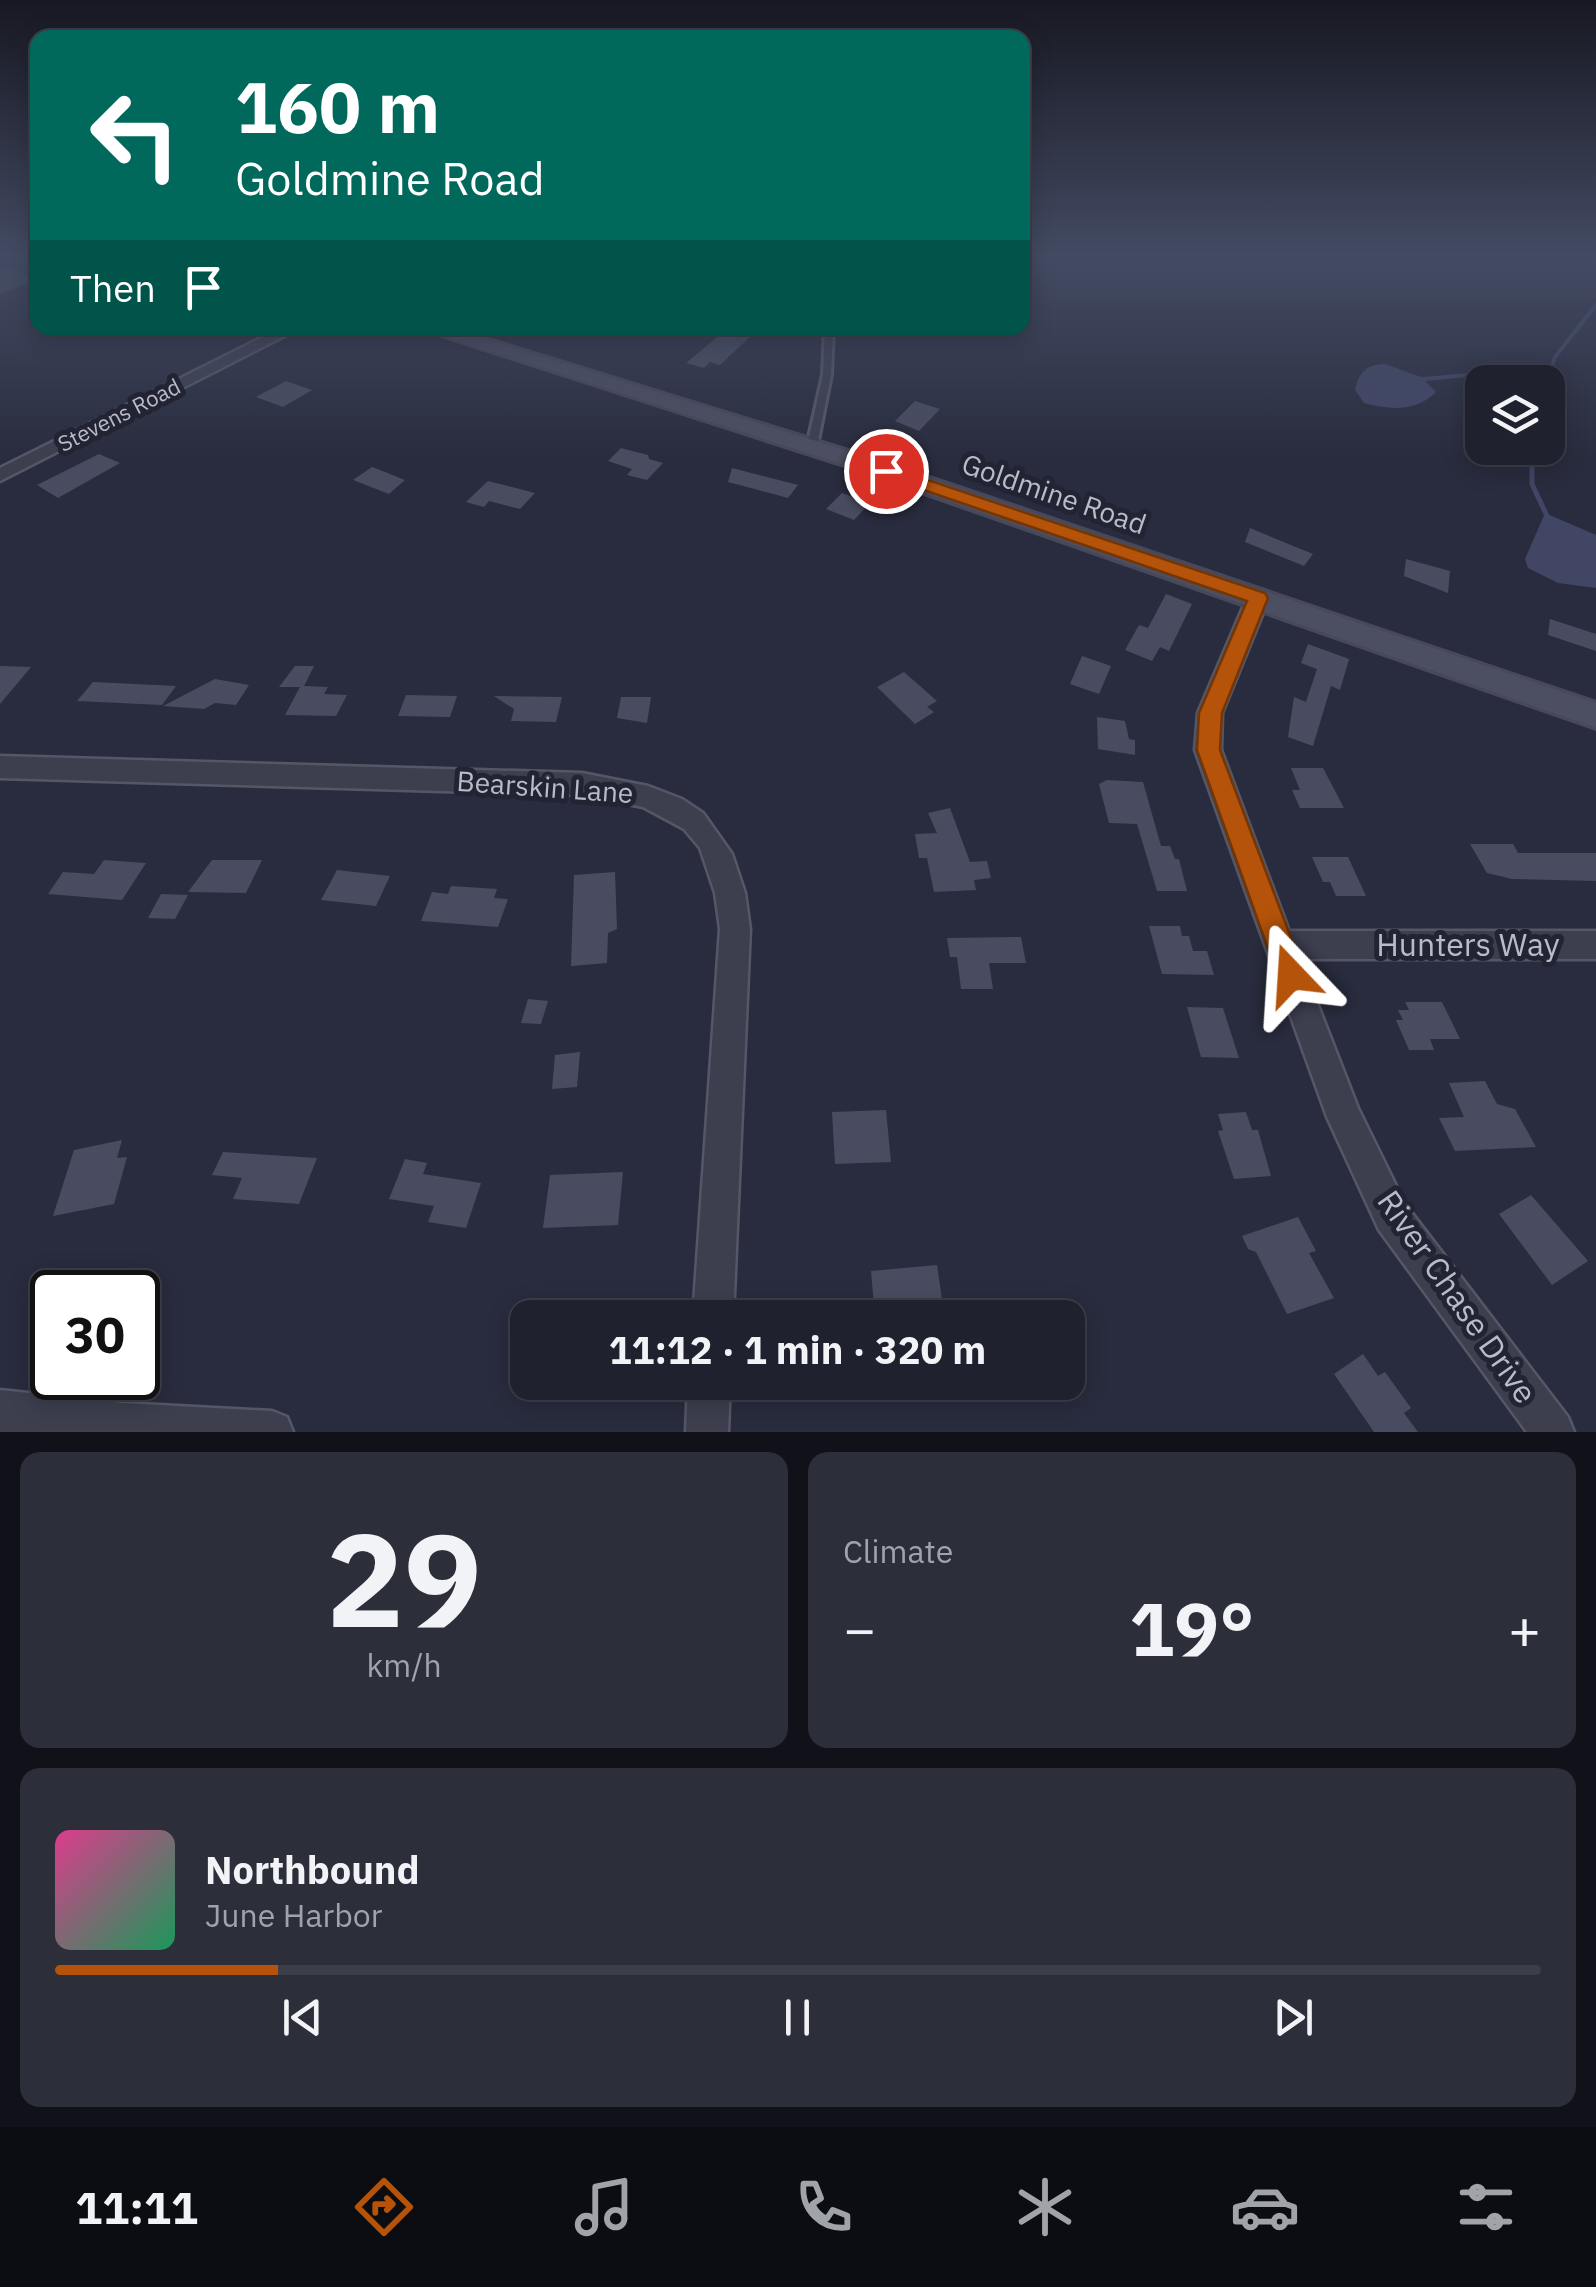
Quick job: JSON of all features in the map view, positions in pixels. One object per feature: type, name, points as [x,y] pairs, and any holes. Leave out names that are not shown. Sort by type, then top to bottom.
[{"type":"main road","name":"Goldmine Road","points":[[453,335],[812,446],[1596,716]]},
{"type":"street","name":"Stevens Road","points":[[0,475],[278,335]]},
{"type":"street","name":"River Chase Drive","points":[[1258,598],[1210,713],[1208,750],[1344,1117],[1392,1217],[1553,1432]]},
{"type":"street","name":"Bearskin Lane","points":[[0,767],[582,784],[639,791],[676,808],[712,838],[731,882],[735,930],[714,1300]]},
{"type":"street","name":"Hunters Way","points":[[1281,945],[1596,945]]},
{"type":"street","points":[[706,1432],[709,1400]]},
{"type":"street","points":[[0,1411],[122,1424],[272,1432]]},
{"type":"lane","points":[[812,446],[827,375],[829,335]]},
{"type":"water","points":[[1385,364],[1421,377],[1436,392],[1420,403],[1402,408],[1364,403],[1355,390],[1358,379],[1368,368]]},
{"type":"water","points":[[1545,513],[1596,535],[1596,588],[1558,583],[1528,568],[1525,559]]},
{"type":"building","points":[[720,335],[752,335],[720,365],[710,362],[704,368],[686,363]]},
{"type":"building","points":[[286,381],[312,390],[283,407],[256,397]]},
{"type":"building","points":[[915,401],[940,409],[919,431],[895,421]]},
{"type":"building","points":[[621,448],[663,463],[647,480],[627,475],[632,469],[608,461]]},
{"type":"building","points":[[99,454],[120,463],[58,498],[37,485]]},
{"type":"building","points":[[372,467],[405,480],[389,494],[353,480]]},
{"type":"building","points":[[732,468],[798,485],[788,498],[728,482]]},
{"type":"building","points":[[488,481],[535,493],[520,509],[489,501],[484,507],[466,502]]},
{"type":"building","points":[[842,493],[870,503],[854,520],[826,509]]},
{"type":"building","points":[[1250,528],[1313,554],[1304,566],[1245,542]]},
{"type":"building","points":[[1406,559],[1450,571],[1448,593],[1404,576]]},
{"type":"building","points":[[1166,594],[1192,604],[1169,651],[1160,647],[1152,661],[1125,650],[1139,625],[1148,628]]},
{"type":"building","points":[[1550,619],[1596,634],[1596,651],[1548,635]]},
{"type":"building","points":[[1308,644],[1349,659],[1340,690],[1331,686],[1313,746],[1288,737],[1294,697],[1306,702],[1317,669],[1301,663]]},
{"type":"building","points":[[1082,656],[1111,666],[1099,694],[1070,684]]},
{"type":"building","points":[[0,666],[31,667],[0,704]]},
{"type":"building","points":[[295,666],[314,666],[304,686],[328,687],[324,694],[347,695],[336,716],[285,715],[300,687],[279,687]]},
{"type":"building","points":[[904,672],[937,701],[927,707],[934,712],[915,724],[877,687]]},
{"type":"building","points":[[215,679],[249,685],[236,705],[215,703],[204,709],[163,706]]},
{"type":"building","points":[[93,682],[176,686],[162,705],[77,701]]},
{"type":"building","points":[[406,695],[457,696],[450,717],[398,716]]},
{"type":"building","points":[[494,696],[562,697],[556,722],[511,721],[514,709]]},
{"type":"building","points":[[621,697],[651,697],[647,723],[617,718]]},
{"type":"building","points":[[1097,717],[1125,721],[1129,739],[1135,740],[1135,755],[1098,749]]},
{"type":"building","points":[[1291,768],[1323,768],[1344,808],[1300,808],[1292,790],[1300,790]]},
{"type":"building","points":[[1107,780],[1143,782],[1161,846],[1170,846],[1175,859],[1179,859],[1187,891],[1157,891],[1137,824],[1109,823],[1099,784]]},
{"type":"building","points":[[950,808],[970,862],[987,861],[991,878],[974,880],[976,890],[934,892],[927,858],[919,858],[915,834],[937,833],[928,813]]},
{"type":"building","points":[[1470,844],[1513,844],[1518,853],[1596,853],[1596,881],[1512,879],[1487,873]]},
{"type":"building","points":[[1312,857],[1348,857],[1366,896],[1336,896],[1330,882],[1323,882]]},
{"type":"building","points":[[104,860],[146,863],[122,900],[48,894],[63,872],[94,874]]},
{"type":"building","points":[[212,860],[262,860],[246,893],[188,892]]},
{"type":"building","points":[[337,870],[390,876],[376,906],[321,900]]},
{"type":"building","points":[[615,872],[617,929],[608,933],[607,963],[571,966],[574,875]]},
{"type":"building","points":[[451,886],[497,889],[494,898],[508,899],[498,927],[421,921],[432,892],[448,894]]},
{"type":"building","points":[[161,894],[188,895],[175,919],[148,918]]},
{"type":"building","points":[[1149,926],[1180,926],[1182,936],[1189,936],[1193,951],[1207,951],[1214,975],[1162,974]]},
{"type":"building","points":[[1021,937],[1026,963],[989,963],[993,989],[961,989],[957,957],[950,957],[947,938]]},
{"type":"building","points":[[528,999],[548,1001],[541,1024],[521,1023]]},
{"type":"building","points":[[1405,1002],[1442,1002],[1460,1039],[1430,1039],[1434,1050],[1409,1050],[1396,1020],[1403,1020],[1398,1010],[1409,1010]]},
{"type":"building","points":[[1187,1007],[1223,1008],[1239,1058],[1201,1057]]},
{"type":"building","points":[[580,1052],[577,1087],[552,1089],[555,1055]]},
{"type":"building","points":[[1485,1081],[1497,1104],[1515,1109],[1536,1147],[1455,1151],[1439,1118],[1464,1117],[1449,1083]]},
{"type":"building","points":[[886,1110],[891,1162],[835,1164],[832,1112]]},
{"type":"building","points":[[1246,1112],[1252,1130],[1258,1130],[1271,1176],[1234,1179],[1218,1131],[1223,1130],[1218,1114]]},
{"type":"building","points":[[122,1140],[117,1158],[127,1157],[114,1204],[53,1216],[74,1150]]},
{"type":"building","points":[[223,1152],[317,1158],[299,1204],[233,1199],[242,1178],[212,1175]]},
{"type":"building","points":[[405,1159],[427,1163],[423,1174],[481,1183],[466,1228],[428,1222],[434,1206],[389,1199]]},
{"type":"building","points":[[623,1172],[618,1225],[543,1228],[550,1175]]},
{"type":"building","points":[[1531,1195],[1588,1261],[1552,1285],[1499,1214]]},
{"type":"building","points":[[1298,1217],[1316,1251],[1309,1253],[1334,1298],[1287,1314],[1256,1252],[1248,1249],[1242,1236]]},
{"type":"building","points":[[937,1265],[942,1299],[873,1300],[871,1271]]},
{"type":"building","points":[[1363,1354],[1378,1376],[1385,1372],[1411,1408],[1404,1413],[1418,1432],[1374,1432],[1334,1374]]},
{"type":"waterway","points":[[1552,365],[1580,325]]},
{"type":"waterway","points":[[1414,380],[1465,375]]},
{"type":"waterway","points":[[1532,465],[1532,484],[1548,518]]},
{"type":"route","points":[[886,471],[1258,598],[1210,713],[1208,750],[1291,975]]}]
